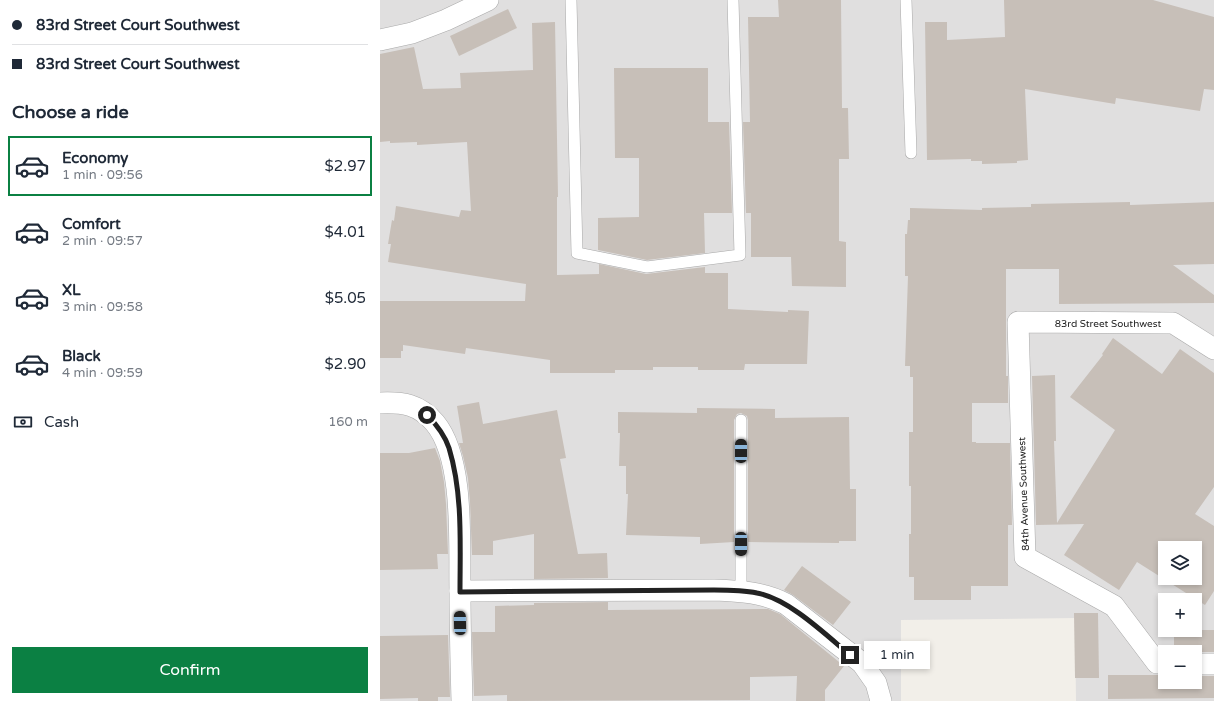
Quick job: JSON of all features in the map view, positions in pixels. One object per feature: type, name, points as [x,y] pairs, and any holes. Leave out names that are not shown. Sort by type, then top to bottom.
[{"type":"street","points":[[380,40],[412,33],[446,20],[486,0]]},
{"type":"street","name":"83rd Street Southwest","points":[[1018,322],[1174,323],[1214,349]]},
{"type":"street","name":"84th Avenue Southwest","points":[[1018,322],[1025,557],[1114,606],[1158,663]]},
{"type":"street","points":[[380,403],[402,403],[414,406],[421,410],[435,423],[448,447],[453,464],[460,515],[462,701]]},
{"type":"street","points":[[460,592],[741,591],[758,593],[773,597],[786,604],[862,664],[876,683],[881,701]]},
{"type":"street","points":[[1202,664],[1214,664]]},
{"type":"lane","points":[[571,0],[577,253],[648,267],[740,255],[733,0]]},
{"type":"lane","points":[[906,0],[911,153]]},
{"type":"lane","points":[[741,420],[741,591]]},
{"type":"shaded area","points":[[380,0],[1214,0],[1214,701],[1076,701],[1075,618],[901,620],[901,701],[380,701]]},
{"type":"building","points":[[778,0],[841,0],[842,108],[848,108],[849,159],[839,159],[839,241],[846,242],[846,287],[792,286],[791,257],[751,257],[751,213],[746,213],[743,122],[750,122],[748,17],[779,17]]},
{"type":"building","points":[[1004,0],[1153,0],[1214,17],[1214,90],[1204,89],[1200,111],[1116,98],[1115,104],[1025,89],[1028,160],[1017,161],[1017,163],[982,164],[982,161],[971,161],[971,159],[927,160],[925,22],[947,22],[947,40],[1005,37]]},
{"type":"building","points":[[508,9],[517,28],[459,56],[450,36]]},
{"type":"building","points":[[555,22],[558,197],[557,275],[599,274],[599,264],[646,274],[705,267],[705,273],[728,273],[728,309],[788,312],[788,310],[809,311],[807,364],[745,364],[744,370],[698,370],[698,367],[653,367],[653,370],[615,370],[615,373],[550,373],[550,360],[466,348],[465,354],[403,345],[401,358],[380,358],[380,301],[525,301],[526,284],[388,262],[391,244],[388,244],[396,206],[459,217],[461,210],[471,211],[467,142],[417,145],[417,142],[380,142],[380,54],[414,47],[423,89],[461,88],[460,73],[533,70],[532,23]]},
{"type":"building","points":[[614,68],[708,68],[708,122],[729,122],[732,213],[704,213],[705,253],[647,260],[598,250],[598,218],[639,217],[639,158],[615,158]]},
{"type":"building","points":[[1130,202],[1130,205],[1214,202],[1214,264],[1173,265],[1214,295],[1214,303],[1059,304],[1059,269],[1006,269],[1006,376],[1008,376],[1008,403],[972,403],[972,442],[1010,443],[1012,525],[1008,525],[1008,586],[971,586],[971,600],[914,600],[914,577],[909,577],[911,486],[909,486],[909,432],[913,432],[913,377],[910,377],[910,366],[905,366],[908,276],[905,276],[905,234],[907,234],[908,220],[910,220],[910,208],[982,210],[982,208],[1031,207],[1031,204]]},
{"type":"building","points":[[1113,338],[1162,374],[1180,349],[1214,373],[1214,487],[1195,514],[1214,526],[1214,591],[1205,605],[1202,603],[1202,593],[1186,593],[1173,585],[1202,585],[1202,541],[1158,541],[1158,575],[1137,562],[1119,590],[1064,555],[1084,524],[1036,525],[1032,376],[1055,375],[1056,441],[1054,441],[1057,523],[1115,430],[1070,397],[1103,355],[1102,354]]},
{"type":"building","points":[[479,402],[483,424],[557,410],[566,458],[560,459],[578,554],[607,553],[608,578],[534,579],[534,534],[493,541],[493,555],[472,555],[468,478],[459,443],[463,443],[457,406]]},
{"type":"building","points":[[697,408],[775,409],[775,418],[849,417],[850,489],[856,489],[856,541],[839,541],[839,543],[748,542],[748,420],[747,416],[741,413],[737,414],[734,420],[734,542],[700,544],[700,537],[626,535],[628,494],[626,494],[626,466],[619,466],[620,433],[618,433],[618,412],[697,413]]},
{"type":"building","points":[[435,448],[440,461],[444,482],[448,554],[437,554],[438,569],[380,570],[380,453],[409,453]]},
{"type":"building","points":[[802,566],[851,602],[833,625],[784,590]]},
{"type":"building","points":[[608,602],[608,610],[768,609],[780,614],[844,666],[825,690],[825,701],[796,701],[797,676],[750,677],[750,700],[507,701],[507,695],[474,696],[472,632],[495,632],[495,606],[534,605],[534,603]]},
{"type":"building","points":[[1074,613],[1098,613],[1099,678],[1075,678]]},
{"type":"building","points":[[1202,630],[1214,630],[1214,652],[1202,652],[1202,645],[1174,645],[1174,637],[1202,637]]},
{"type":"building","points":[[448,635],[450,697],[438,697],[438,701],[418,701],[418,698],[380,699],[380,636]]},
{"type":"building","points":[[1108,675],[1158,675],[1158,689],[1202,689],[1202,676],[1214,676],[1214,698],[1108,699]]},
{"type":"route","points":[[427,415],[442,433],[453,464],[460,515],[460,592],[714,590],[758,593],[773,597],[786,604],[850,655]]}]
